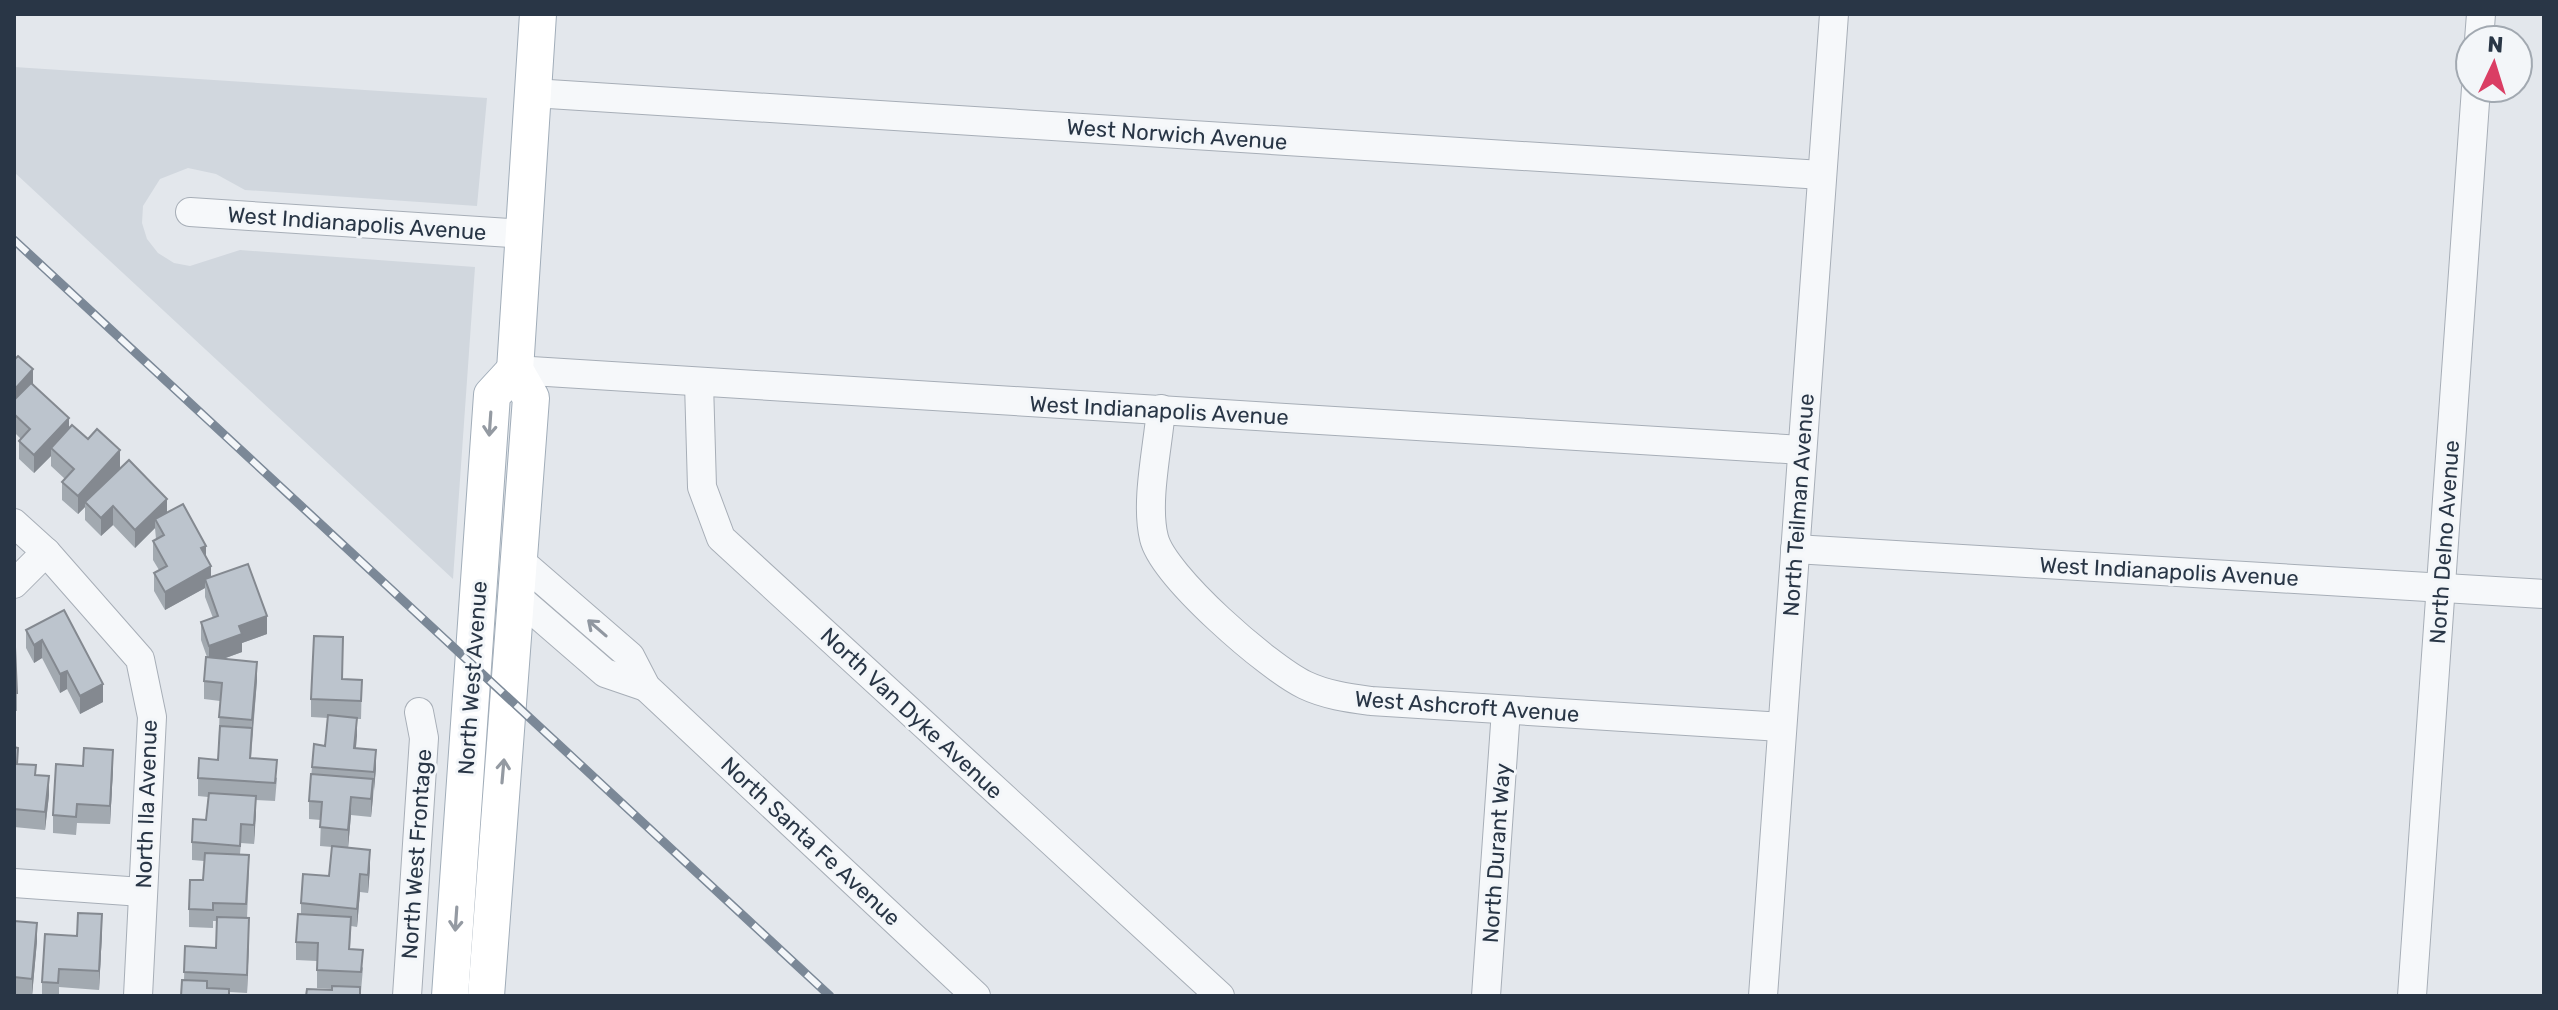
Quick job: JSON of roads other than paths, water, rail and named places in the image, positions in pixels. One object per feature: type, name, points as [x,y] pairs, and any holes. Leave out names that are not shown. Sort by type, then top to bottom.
[{"type":"main road","name":"North West Avenue","points":[[486,996],[531,398],[515,370],[538,14]]},
{"type":"main road","name":"North West Avenue","points":[[450,996],[492,395],[515,370]]},
{"type":"main road","points":[[485,488],[502,511],[502,578],[515,595]]},
{"type":"street","name":"North Teilman Avenue","points":[[1763,996],[1834,14]]},
{"type":"street","name":"West Norwich Avenue","points":[[533,93],[1822,175]]},
{"type":"street","name":"North Delno Avenue","points":[[2412,996],[2475,104]]},
{"type":"street","name":"West Indianapolis Avenue","points":[[190,212],[524,234]]},
{"type":"street","name":"West Indianapolis Avenue","points":[[515,370],[1802,450]]},
{"type":"street","name":"North Van Dyke Avenue","points":[[699,383],[702,487],[721,538],[1220,996]]},
{"type":"street","name":"West Ashcroft Avenue","points":[[1161,409],[1152,515],[1160,555],[1177,578],[1268,661],[1305,685],[1335,695],[1506,710],[1782,727]]},
{"type":"street","name":"North Ila Avenue","points":[[14,523],[46,552],[140,659],[152,717],[138,996]]},
{"type":"street","name":"West Indianapolis Avenue","points":[[1795,549],[2544,594]]},
{"type":"street","points":[[14,584],[46,552]]},
{"type":"street","name":"North Santa Fe Avenue","points":[[518,559],[630,656],[646,687],[976,996]]},
{"type":"street","name":"North Santa Fe Avenue","points":[[515,595],[605,673],[646,687]]},
{"type":"street","name":"North Durant Way","points":[[1486,996],[1506,710]]},
{"type":"street","name":"North West Frontage","points":[[407,996],[424,738],[419,712]]},
{"type":"street","points":[[14,883],[142,892]]},
{"type":"railway","points":[[14,240],[830,996]]}]
